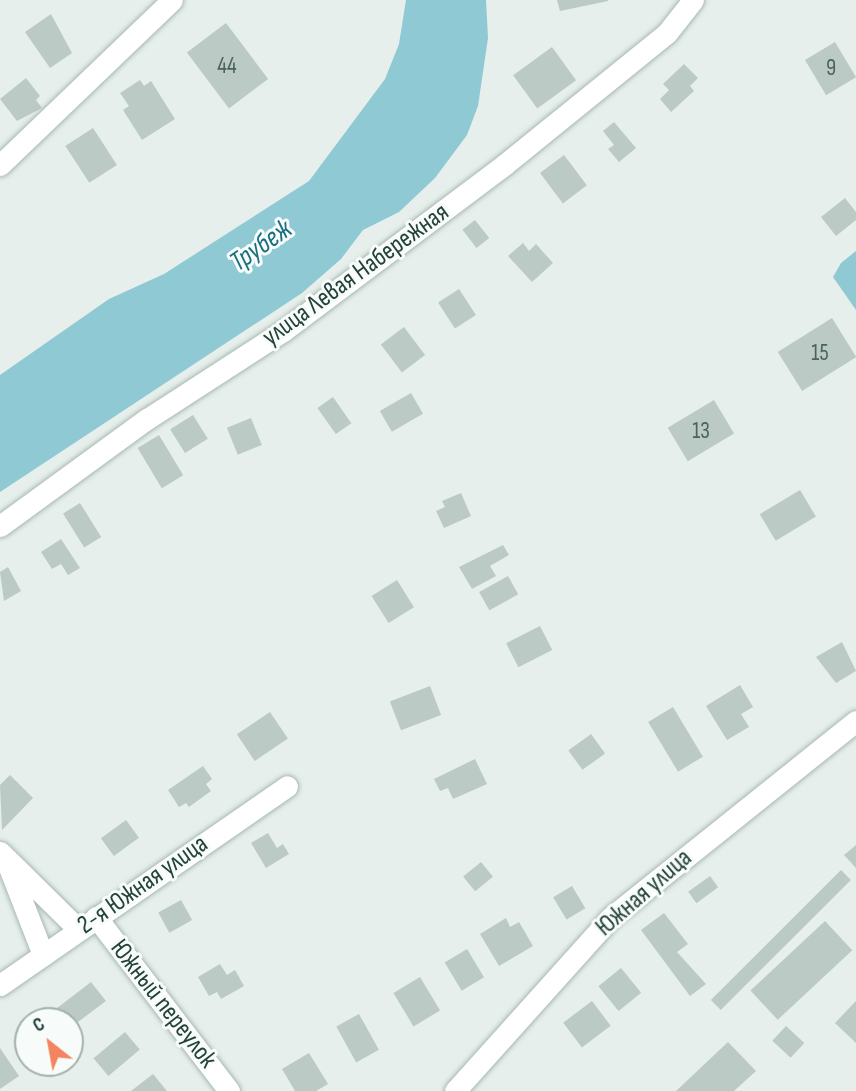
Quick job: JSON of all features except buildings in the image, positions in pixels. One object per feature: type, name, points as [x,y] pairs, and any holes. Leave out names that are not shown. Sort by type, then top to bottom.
[{"type":"street","points":[[0,165],[172,0]]},
{"type":"street","name":"улица Левая Набережная","points":[[0,526],[147,419],[283,331],[504,165],[667,33],[693,0]]},
{"type":"street","name":"Южная улица","points":[[455,1091],[610,918],[856,720]]},
{"type":"street","name":"2-я Южная улица","points":[[0,985],[287,786]]},
{"type":"street","points":[[2,854],[43,955]]},
{"type":"street","name":"Южный переулок","points":[[2,854],[87,923],[229,1091]]},
{"type":"water","name":"Трубеж","points":[[406,0],[486,0],[488,38],[478,106],[467,135],[435,178],[399,212],[363,230],[341,259],[302,293],[0,492],[0,375],[109,299],[164,274],[309,181],[385,79],[399,44]]},
{"type":"water","points":[[856,251],[856,310],[833,277],[841,263]]}]
